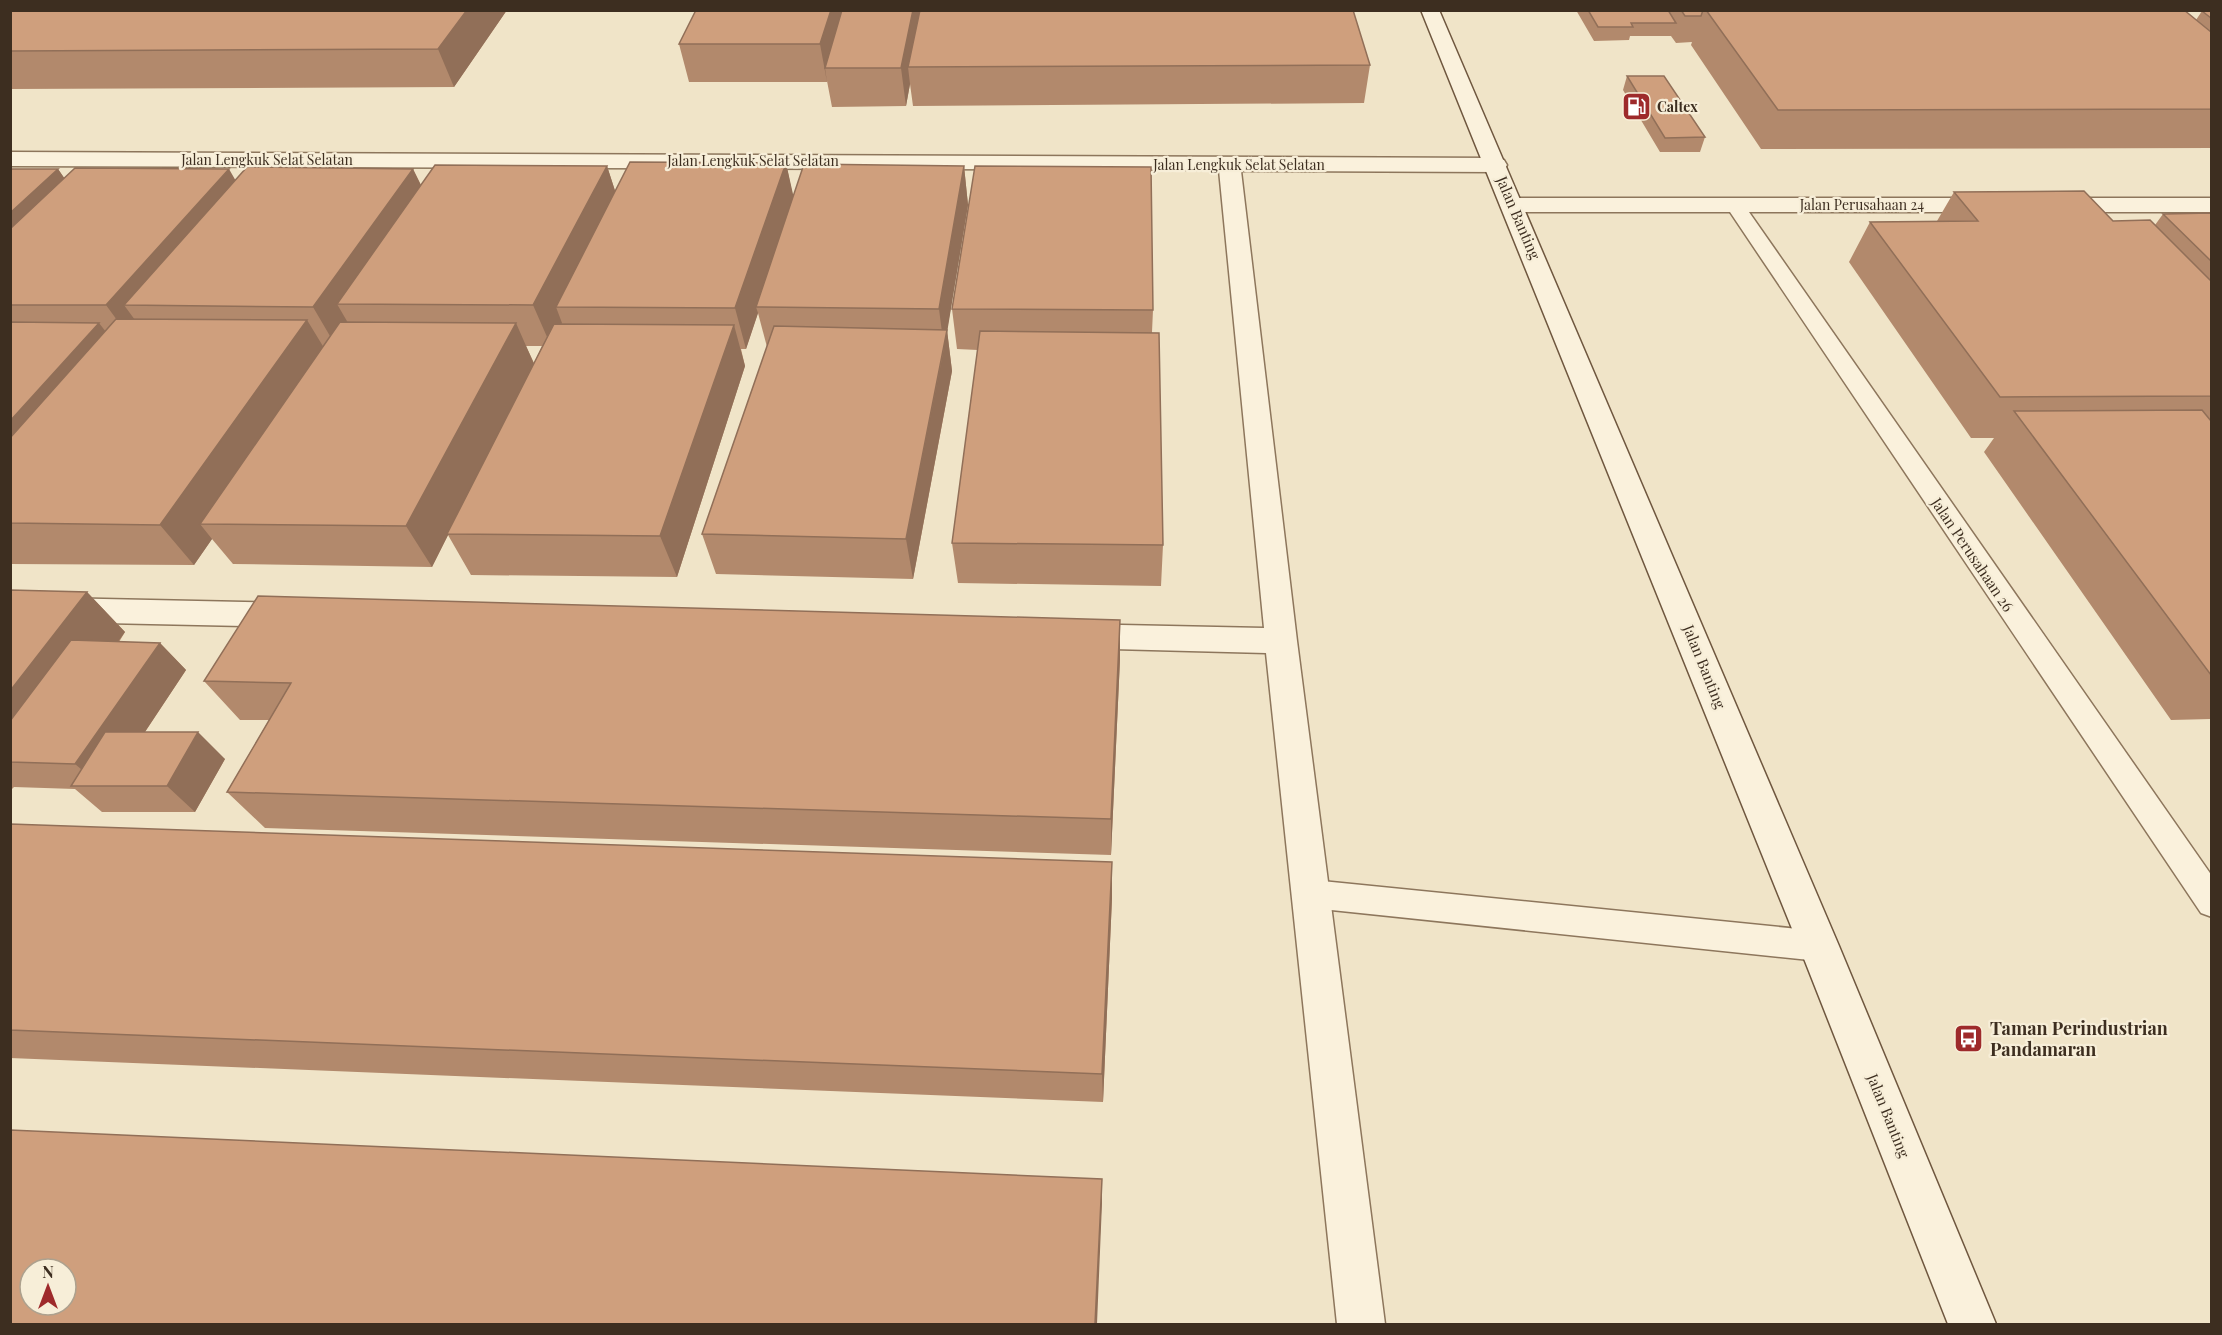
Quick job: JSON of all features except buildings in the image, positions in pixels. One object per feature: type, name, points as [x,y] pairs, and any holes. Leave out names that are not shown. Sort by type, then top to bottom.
[{"type":"street","name":"Jalan Banting","points":[[1430,10],[1513,205],[1819,946],[1972,1324]]},
{"type":"street","name":"Jalan Lengkuk Selat Selatan","points":[[10,159],[1496,165]]},
{"type":"street","points":[[1229,165],[1281,641],[1361,1324]]},
{"type":"street","name":"Jalan Perusahaan 24","points":[[1513,205],[2009,205]]},
{"type":"street","points":[[2033,205],[2211,205]]},
{"type":"street","points":[[10,609],[323,616]]},
{"type":"street","points":[[1042,635],[1281,641]]},
{"type":"lane","name":"Jalan Perusahaan 26","points":[[1735,206],[1976,561],[2207,890]]},
{"type":"lane","points":[[1312,894],[1819,946]]},
{"type":"place","name":"Caltex","points":[[1636,107]]},
{"type":"place","name":"Taman Perindustrian Pandamaran","points":[[1969,1039]]}]
